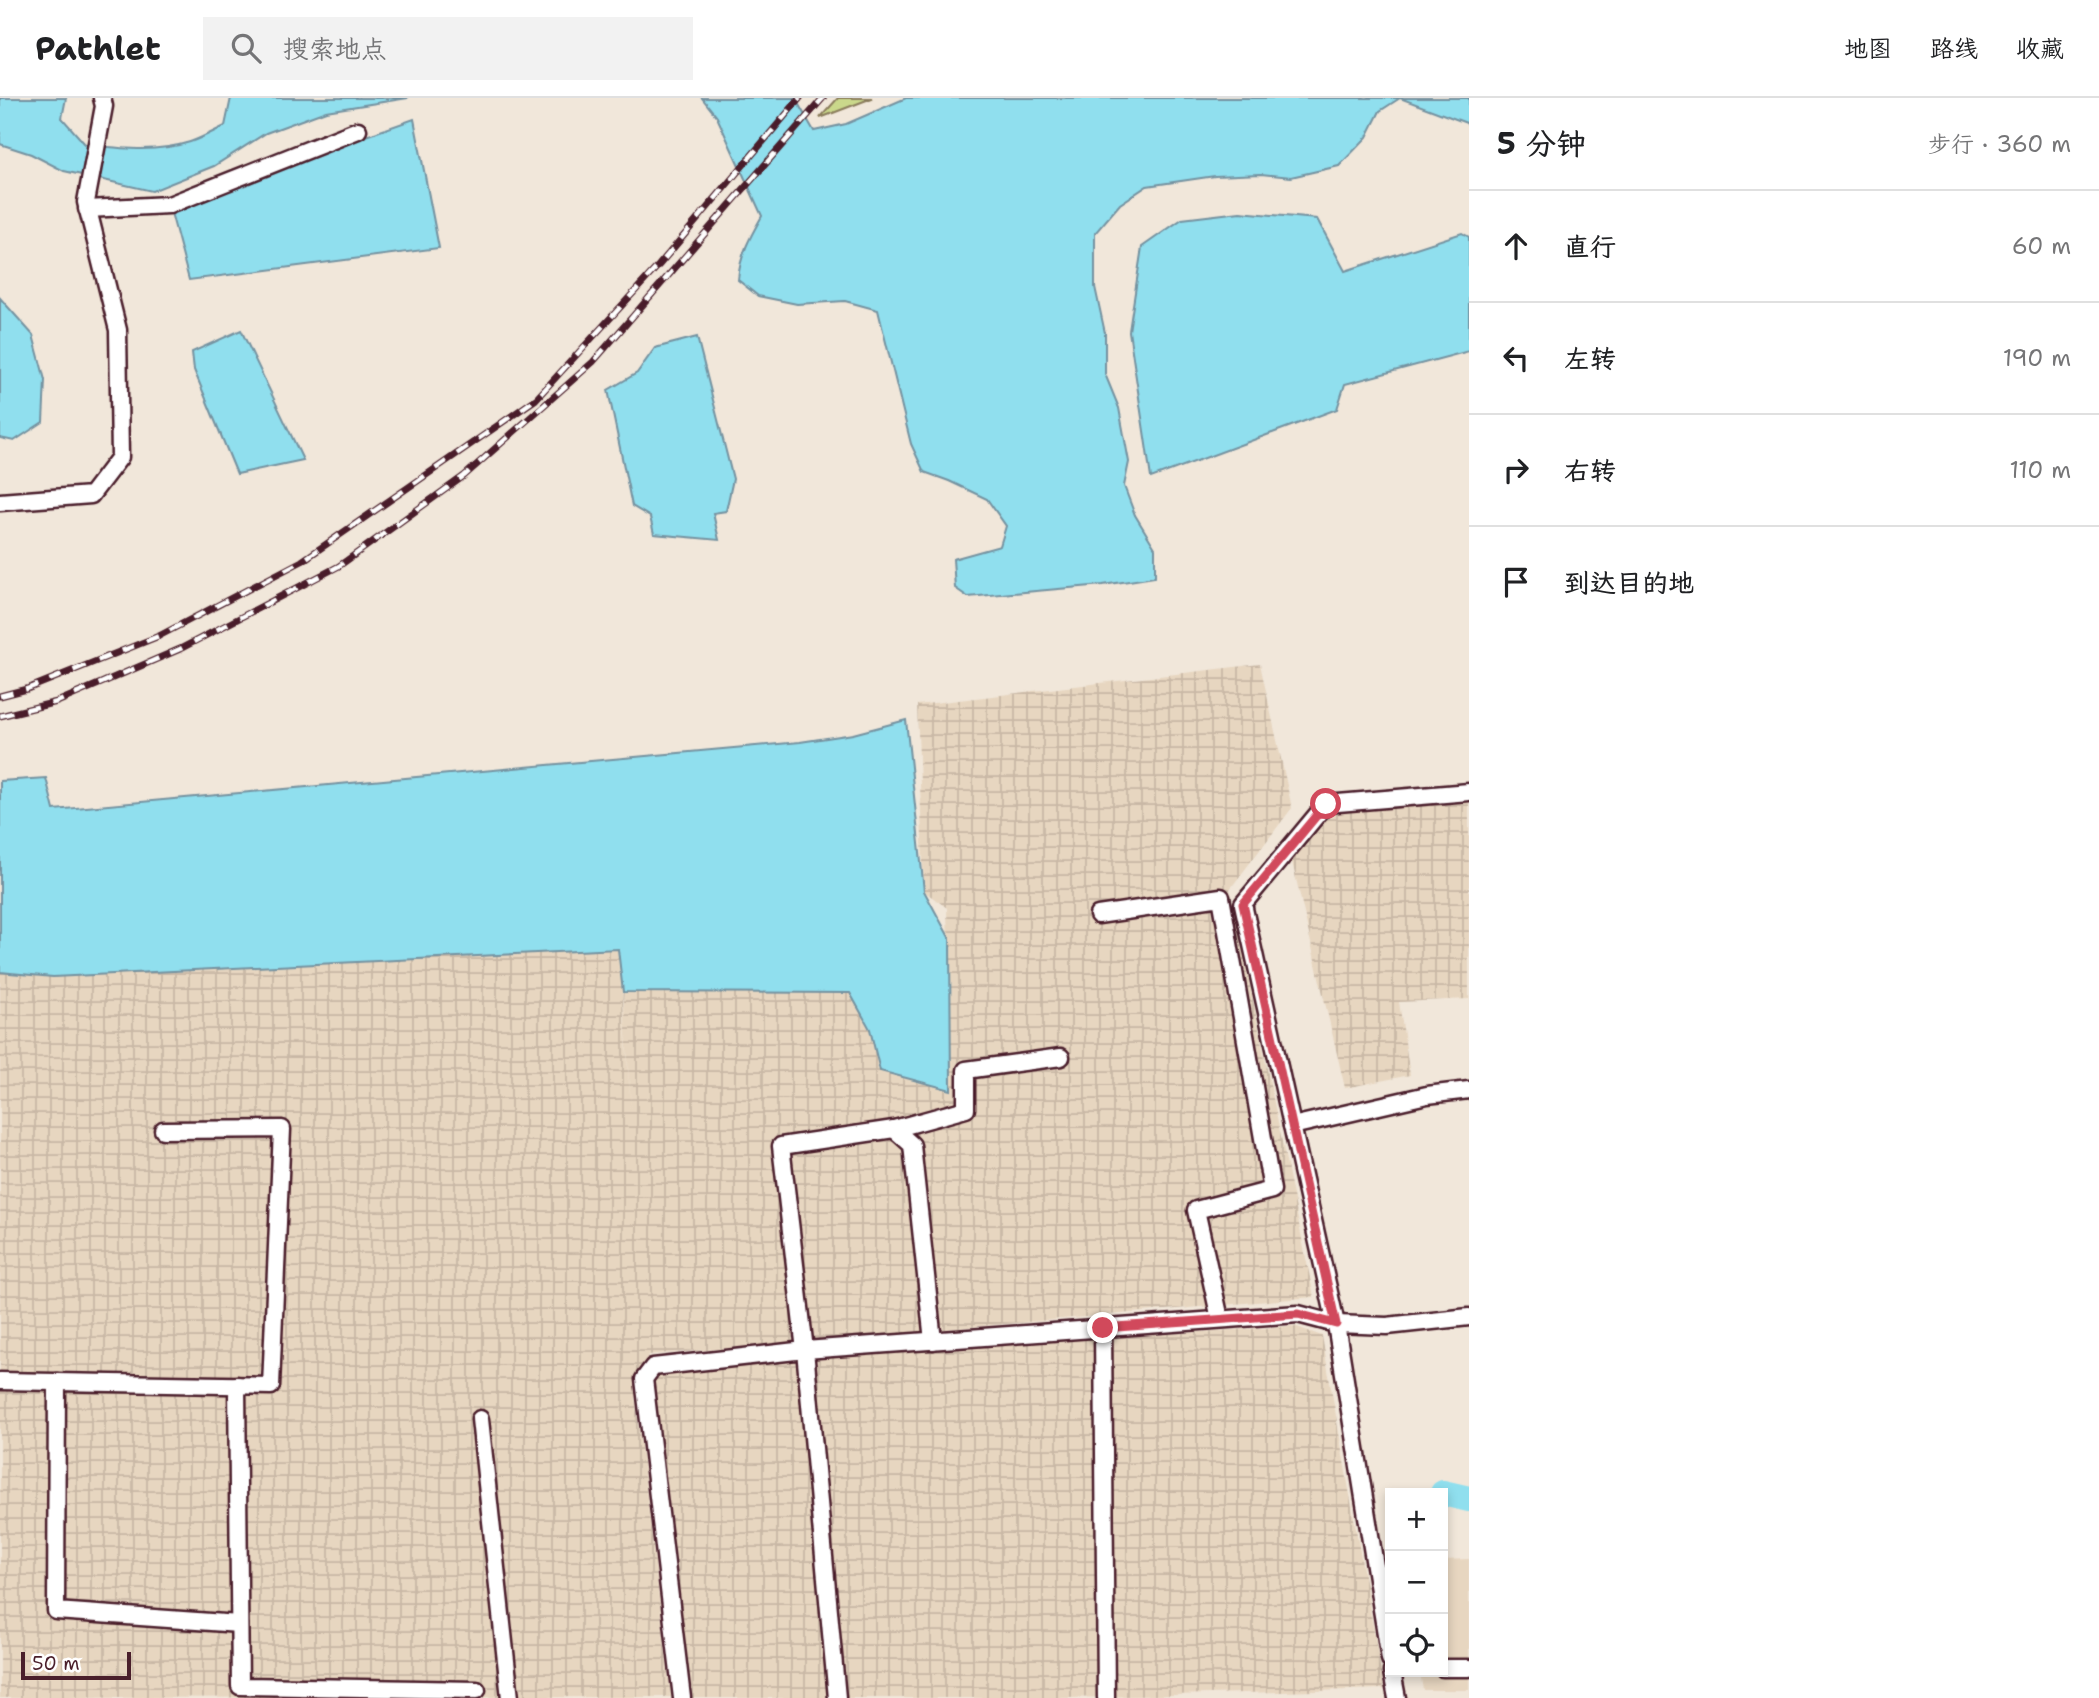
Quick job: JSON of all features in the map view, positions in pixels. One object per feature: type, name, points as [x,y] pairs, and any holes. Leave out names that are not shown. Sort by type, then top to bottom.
[{"type":"street","points":[[0,502],[91,495],[120,457],[118,330],[86,202],[104,106],[102,98]]},
{"type":"street","points":[[88,209],[169,205],[358,130]]},
{"type":"street","points":[[1385,1595],[1336,1324],[1243,904],[1326,804],[1469,792]]},
{"type":"street","points":[[1097,915],[1220,897],[1272,1190],[1196,1210],[1220,1319]]},
{"type":"street","points":[[837,1698],[805,1350],[781,1146],[894,1129],[966,1109],[966,1070],[1061,1057]]},
{"type":"street","points":[[1292,1126],[1427,1095],[1469,1090]]},
{"type":"street","points":[[0,1381],[271,1386],[282,1129],[163,1130]]},
{"type":"street","points":[[894,1129],[912,1145],[933,1341]]},
{"type":"street","points":[[682,1698],[644,1379],[653,1367],[805,1350],[1298,1314],[1336,1324],[1387,1326],[1469,1317]]},
{"type":"street","points":[[1103,1328],[1106,1698]]},
{"type":"street","points":[[57,1382],[56,1611],[239,1624]]},
{"type":"street","points":[[237,1385],[240,1686],[477,1690]]},
{"type":"street","points":[[480,1419],[510,1698]]},
{"type":"street","points":[[1448,1668],[1469,1668]]},
{"type":"street","points":[[1393,1677],[1397,1698]]},
{"type":"shaded area","points":[[1260,664],[1292,808],[1230,889],[1314,1297],[649,1355],[635,1397],[671,1697],[0,1698],[0,972],[53,977],[619,949],[631,1107],[623,992],[850,993],[870,1029],[880,1071],[951,1089],[947,908],[924,891],[917,705]]},
{"type":"shaded area","points":[[1469,796],[1469,999],[1399,1002],[1410,1075],[1345,1088],[1289,849],[1326,804]]},
{"type":"shaded area","points":[[1294,1326],[1322,1336],[1384,1689],[1068,1698],[682,1698],[644,1379],[653,1367]]},
{"type":"shaded area","points":[[1469,1559],[1469,1690],[1423,1690],[1421,1677],[1448,1677],[1448,1560]]},
{"type":"green space","points":[[838,98],[872,98],[820,118]]},
{"type":"water","points":[[0,98],[66,98],[62,118],[85,144],[138,149],[164,148],[190,142],[225,126],[231,98],[408,98],[326,111],[266,133],[214,166],[152,191],[64,171],[31,154],[0,144]]},
{"type":"water","points":[[702,98],[795,98],[814,131],[846,124],[906,98],[1400,98],[1380,111],[1367,137],[1339,166],[1291,177],[1261,174],[1215,176],[1147,186],[1120,204],[1095,233],[1095,287],[1105,333],[1105,374],[1119,408],[1129,462],[1124,486],[1135,515],[1155,548],[1155,577],[1103,585],[968,597],[955,588],[953,559],[1000,546],[1006,526],[987,499],[924,472],[911,444],[878,310],[845,301],[797,304],[758,296],[738,280],[743,254],[762,216],[717,117]]},
{"type":"water","points":[[1400,98],[1469,98],[1469,124]]},
{"type":"water","points":[[414,119],[439,248],[189,280],[169,205]]},
{"type":"water","points":[[1240,212],[1317,219],[1345,271],[1462,233],[1469,237],[1469,351],[1345,384],[1337,409],[1151,478],[1129,331],[1142,247],[1182,219]]},
{"type":"water","points":[[0,298],[33,335],[45,380],[43,422],[14,441],[0,438]]},
{"type":"water","points":[[241,330],[303,460],[237,474],[194,370],[192,352]]},
{"type":"water","points":[[697,337],[733,479],[726,511],[713,513],[719,540],[654,534],[650,517],[632,506],[608,390],[637,373],[655,348]]},
{"type":"water","points":[[906,720],[924,891],[950,939],[951,1090],[880,1071],[870,1029],[850,993],[623,992],[618,949],[53,977],[0,972],[0,781],[46,778],[54,810],[800,742],[853,734]]},
{"type":"waterway","points":[[1448,1494],[1469,1499]]},
{"type":"railway","points":[[0,696],[27,689],[159,636],[302,561],[536,399],[659,265],[800,98]]},
{"type":"railway","points":[[0,716],[57,702],[180,649],[339,566],[464,476],[593,362],[823,98]]},
{"type":"route","points":[[1103,1328],[1298,1314],[1336,1324],[1243,904],[1326,804]]}]
